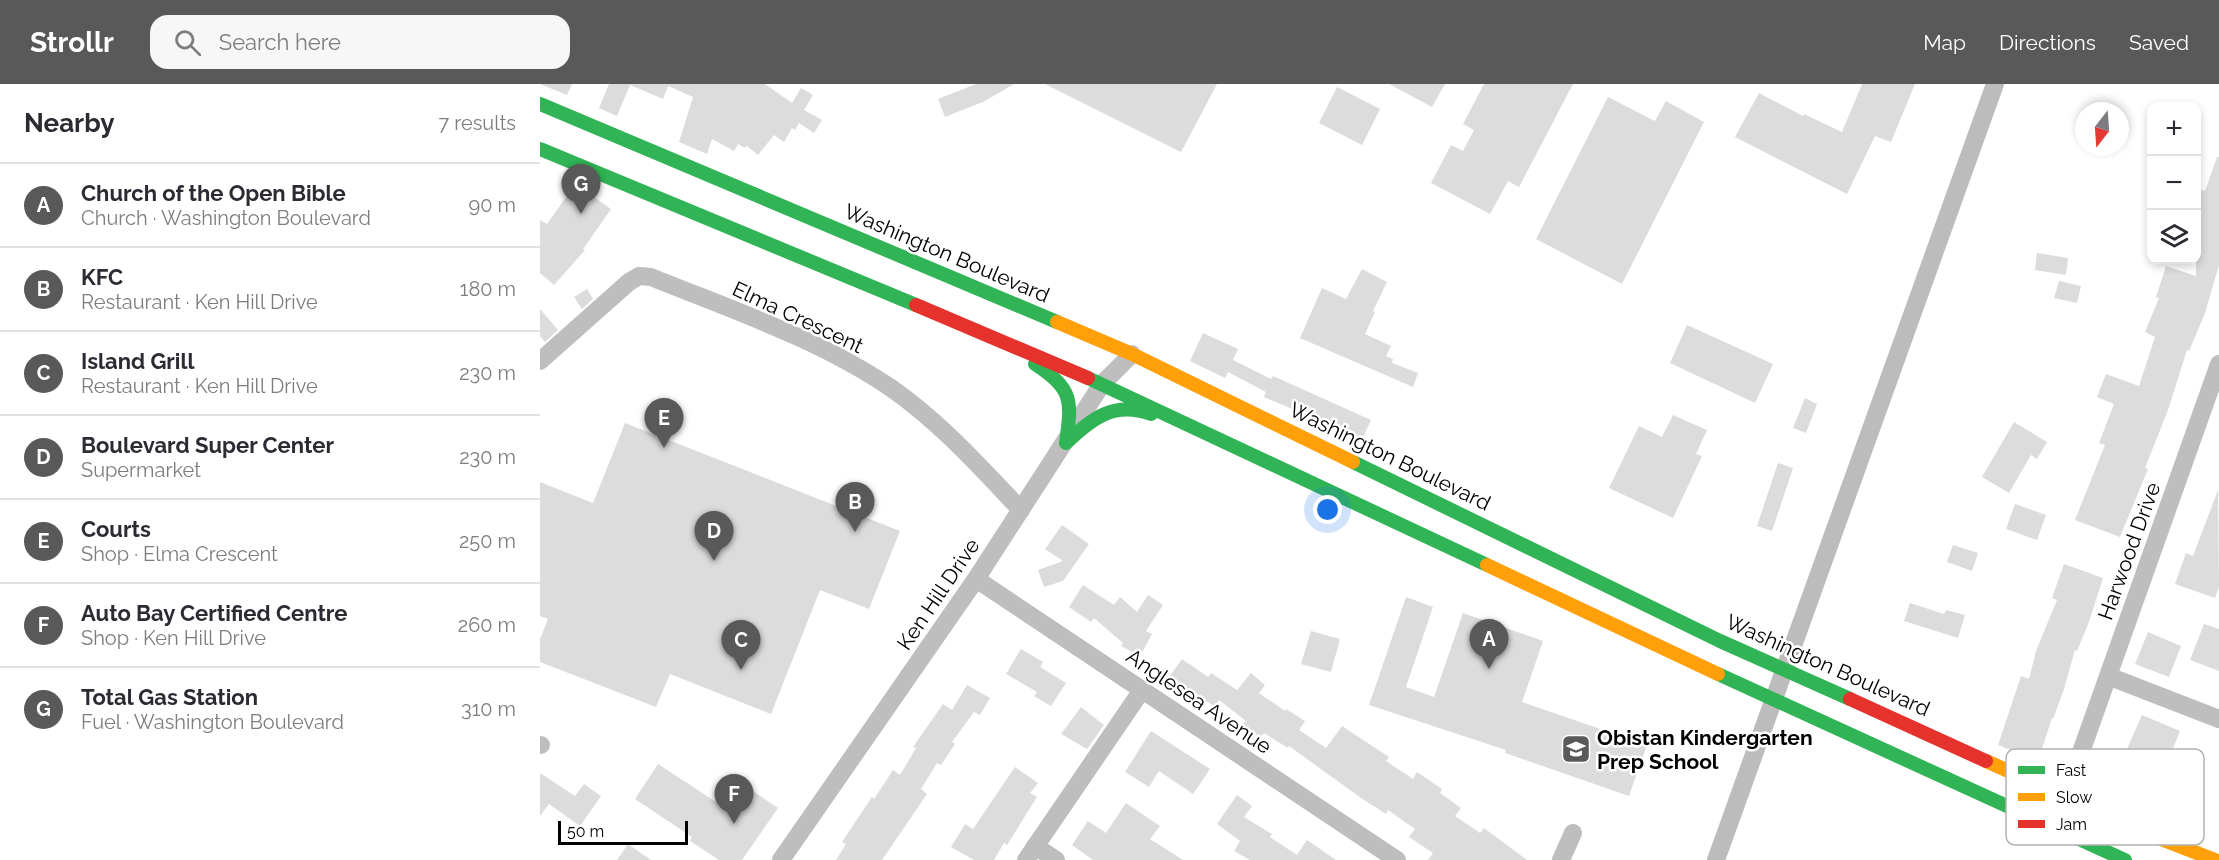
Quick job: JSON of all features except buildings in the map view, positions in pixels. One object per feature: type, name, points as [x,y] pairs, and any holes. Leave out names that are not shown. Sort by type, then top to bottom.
[{"type":"highway","name":"Washington Boulevard","points":[[540,104],[1132,354],[1720,640],[2006,769]]},
{"type":"highway","points":[[540,149],[1102,384],[1814,719],[2006,806]]},
{"type":"highway","points":[[1008,343],[1062,383],[1070,413],[1066,443]]},
{"type":"highway","points":[[1066,443],[1096,418],[1114,409],[1143,410],[1171,423],[1198,430]]},
{"type":"highway","points":[[2092,845],[2125,860]]},
{"type":"highway","name":"Washington Boulevard","points":[[2176,845],[2215,860]]},
{"type":"street","name":"Elma Crescent","points":[[540,361],[629,282],[639,276],[651,277],[836,355],[891,388],[945,431],[1021,510]]},
{"type":"street","name":"Ken Hill Drive","points":[[781,860],[976,579],[1102,384],[1132,354]]},
{"type":"street","name":"Harwood Drive","points":[[2082,749],[2219,364]]},
{"type":"street","name":"Anglesea Avenue","points":[[976,579],[1396,860]]},
{"type":"street","points":[[2108,676],[2219,719]]},
{"type":"street","points":[[1056,860],[1030,853],[1142,690]]},
{"type":"street","points":[[1560,860],[1573,832]]},
{"type":"street","points":[[2154,860],[2159,845]]},
{"type":"waterway","points":[[1716,860],[1995,84]]},
{"type":"traffic: fast","points":[[540,104],[1057,322]]},
{"type":"traffic: fast","points":[[540,149],[916,305]]},
{"type":"traffic: fast","points":[[1035,364],[1057,381],[1067,397],[1069,416],[1066,443]]},
{"type":"traffic: fast","points":[[1088,378],[1487,565]]},
{"type":"traffic: fast","points":[[1066,443],[1085,426],[1104,414],[1126,410],[1138,410],[1151,414]]},
{"type":"traffic: fast","points":[[1353,462],[1720,641],[1850,699]]},
{"type":"traffic: fast","points":[[1718,674],[2006,806]]},
{"type":"traffic: fast","points":[[2092,845],[2125,860]]},
{"type":"traffic: slow","points":[[1057,322],[1132,354],[1353,462]]},
{"type":"traffic: slow","points":[[1487,565],[1718,674]]},
{"type":"traffic: slow","points":[[1986,761],[2006,770]]},
{"type":"traffic: slow","points":[[2176,845],[2215,860]]},
{"type":"traffic: jam","points":[[916,305],[1088,378]]},
{"type":"traffic: jam","points":[[1850,699],[1986,761]]},
{"type":"place","name":"Total Gas Station","points":[[581,214]]},
{"type":"place","name":"Courts","points":[[664,448]]},
{"type":"place","name":"KFC","points":[[855,532]]},
{"type":"place","name":"Boulevard Super Center","points":[[714,561]]},
{"type":"place","name":"Church of the Open Bible","points":[[1489,669]]},
{"type":"place","name":"Island Grill","points":[[741,670]]},
{"type":"place","name":"Obistan Kindergarten Prep School","points":[[1576,749]]},
{"type":"place","name":"Auto Bay Certified Centre","points":[[734,824]]}]
